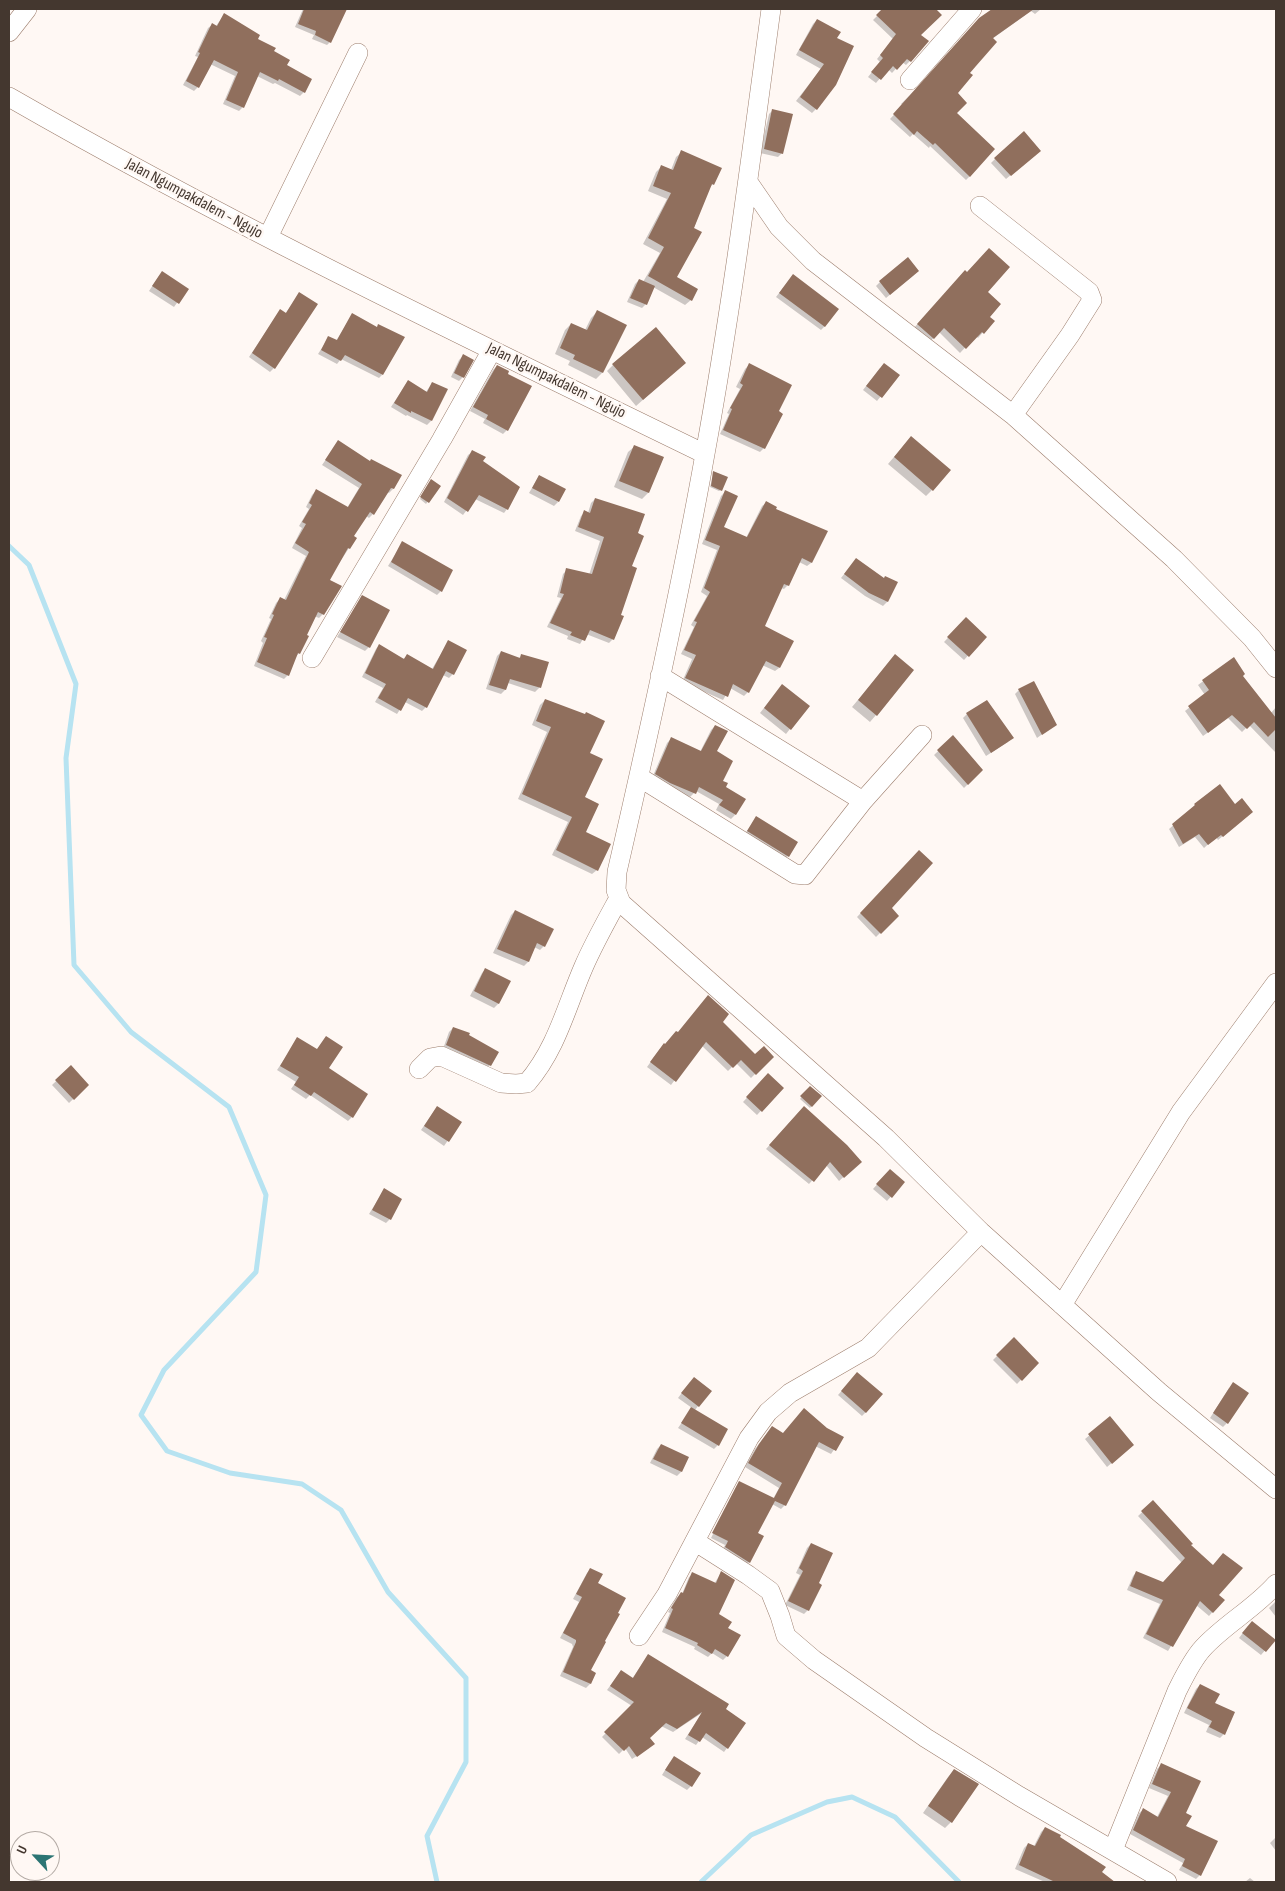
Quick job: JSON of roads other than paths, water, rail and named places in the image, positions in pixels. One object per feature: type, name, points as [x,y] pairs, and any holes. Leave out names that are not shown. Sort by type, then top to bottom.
[{"type":"street","points":[[9,32],[27,9]]},
{"type":"street","points":[[771,9],[735,272],[705,454],[639,777],[617,872],[616,890],[621,903],[886,1138],[981,1232],[1158,1392],[1276,1489]]},
{"type":"street","points":[[910,80],[972,9]]},
{"type":"street","points":[[268,237],[358,53]]},
{"type":"street","name":"Jalan Ngumpakdalem - Ngujo","points":[[9,97],[99,149],[383,297],[705,454]]},
{"type":"street","points":[[748,182],[779,227],[813,261],[1013,414],[1174,559],[1252,638],[1276,668]]},
{"type":"street","points":[[980,206],[1089,292],[1092,300],[1070,335],[1013,414]]},
{"type":"street","points":[[312,658],[442,439],[492,350]]},
{"type":"street","points":[[660,676],[864,801]]},
{"type":"street","points":[[639,777],[795,874],[805,875],[864,801],[922,735]]},
{"type":"street","points":[[419,1070],[430,1058],[441,1056],[501,1083],[527,1083],[541,1066],[565,1018],[584,966],[619,898]]},
{"type":"street","points":[[1062,1305],[1180,1112],[1276,984]]},
{"type":"street","points":[[639,1636],[667,1594],[696,1542],[719,1493],[749,1438],[768,1412],[790,1393],[868,1348],[981,1232]]},
{"type":"street","points":[[696,1542],[770,1591],[786,1636],[802,1651],[926,1738],[1019,1796],[1167,1882]]},
{"type":"street","points":[[1113,1850],[1176,1691],[1186,1674],[1201,1650],[1252,1608],[1276,1584]]},
{"type":"waterway","points":[[9,546],[29,565],[76,684],[66,758],[74,965],[131,1032],[229,1107],[266,1195],[256,1272],[164,1370],[141,1415],[167,1451],[230,1473],[302,1484],[341,1510],[388,1592],[466,1678],[466,1762],[427,1836],[437,1882]]},
{"type":"waterway","points":[[701,1882],[751,1835],[827,1802],[852,1797],[895,1817],[959,1882]]}]
